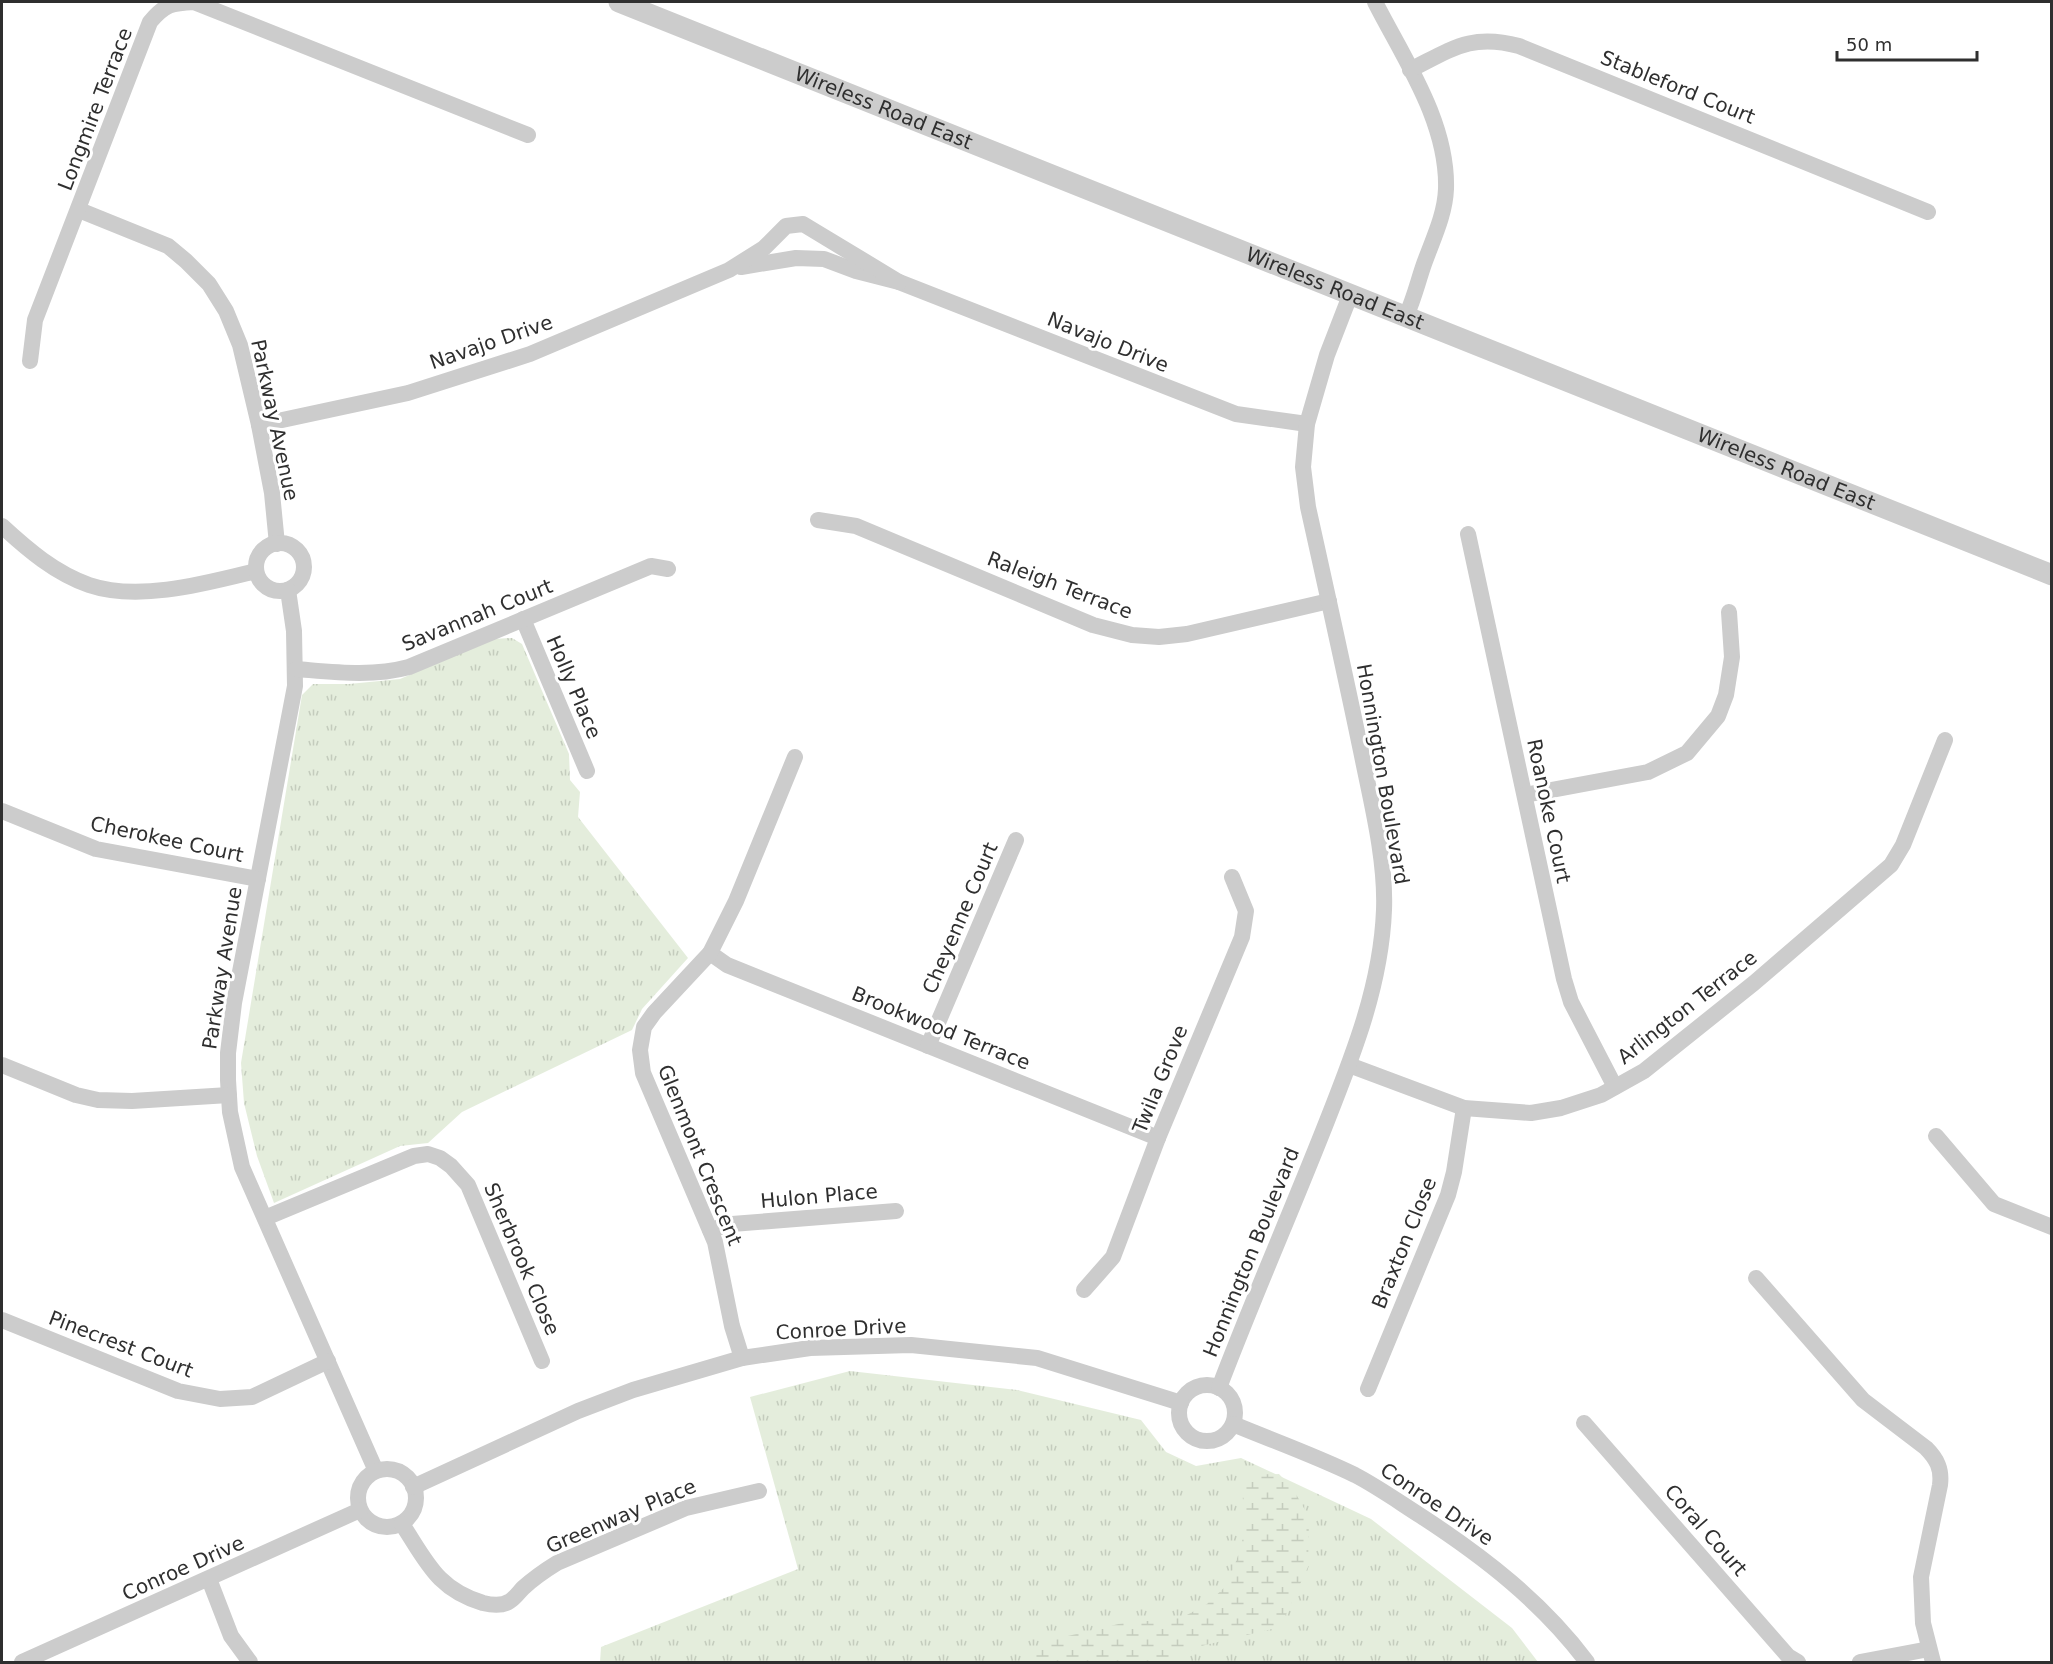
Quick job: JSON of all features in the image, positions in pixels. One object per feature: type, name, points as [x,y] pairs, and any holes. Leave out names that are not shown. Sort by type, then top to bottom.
[{"type":"street","name":"Longmire Terrace","points":[[30,361],[35,320],[150,22],[160,9],[177,3],[194,2],[528,135]]},
{"type":"street","name":"Wireless Road East","points":[[619,2],[2052,575]]},
{"type":"street","points":[[1374,2],[1422,94],[1441,140],[1446,190],[1440,221],[1406,316]]},
{"type":"street","name":"Stableford Court","points":[[1410,70],[1463,44],[1483,40],[1510,44],[1928,212]]},
{"type":"street","name":"Parkway Avenue","points":[[79,210],[168,246],[208,284],[226,311],[240,345],[259,425],[272,493],[277,544]]},
{"type":"street","name":"Navajo Drive","points":[[259,425],[408,393],[530,354],[729,270],[764,248],[786,226],[803,224],[899,282]]},
{"type":"street","name":"Navajo Drive","points":[[729,270],[796,258],[824,259],[856,271],[899,282],[1236,414],[1307,424]]},
{"type":"street","name":"Honnington Boulevard","points":[[1219,1388],[1250,1305],[1349,1065],[1374,985],[1384,912],[1384,880],[1367,781],[1308,507],[1303,467],[1307,424],[1327,355],[1351,293]]},
{"type":"street","name":"Raleigh Terrace","points":[[818,520],[856,526],[1093,625],[1132,635],[1159,637],[1187,634],[1329,601]]},
{"type":"street","points":[[2,526],[50,566],[89,585],[114,590],[145,591],[201,584],[256,571]]},
{"type":"street","name":"Roanoke Court","points":[[1468,534],[1564,979],[1571,1002],[1615,1088]]},
{"type":"street","points":[[277,544],[289,546],[298,551],[305,568],[298,585],[280,592],[264,585],[256,571],[258,558],[263,551],[277,544]]},
{"type":"street","name":"Savannah Court","points":[[296,669],[358,673],[395,671],[651,566],[669,569]]},
{"type":"street","name":"Parkway Avenue","points":[[288,590],[294,631],[295,686],[230,1028],[229,1095],[242,1167],[376,1471]]},
{"type":"street","points":[[1525,795],[1648,772],[1687,753],[1718,716],[1726,695],[1732,657],[1730,612]]},
{"type":"street","name":"Holly Place","points":[[523,619],[587,771]]},
{"type":"street","name":"Arlington Terrace","points":[[1349,1065],[1464,1108],[1531,1113],[1561,1108],[1615,1088],[1644,1071],[1754,983],[1892,865],[1945,740]]},
{"type":"street","name":"Glenmont Crescent","points":[[742,1359],[732,1326],[715,1242],[643,1073],[640,1060],[641,1038],[644,1027],[654,1012],[710,952],[736,902],[795,757]]},
{"type":"street","name":"Cherokee Court","points":[[2,811],[96,849],[258,879]]},
{"type":"street","name":"Cheyenne Court","points":[[928,1046],[1016,840]]},
{"type":"street","name":"Twila Grove","points":[[1084,1290],[1113,1257],[1158,1138],[1242,937],[1246,911],[1232,877]]},
{"type":"street","name":"Brookwood Terrace","points":[[710,952],[727,965],[1158,1138]]},
{"type":"street","points":[[2,1065],[76,1095],[98,1100],[132,1101],[229,1095]]},
{"type":"street","name":"Braxton Close","points":[[1368,1389],[1448,1194],[1454,1172],[1464,1108]]},
{"type":"street","points":[[1936,1136],[1994,1204],[2052,1227]]},
{"type":"street","name":"Sherbrook Close","points":[[264,1218],[398,1162],[428,1154],[440,1158],[468,1185],[542,1361]]},
{"type":"street","name":"Hulon Place","points":[[710,1230],[732,1224],[896,1211]]},
{"type":"street","points":[[1756,1278],[1863,1400],[1926,1448],[1933,1456],[1941,1474],[1921,1577],[1923,1623],[1931,1656],[1860,1662]]},
{"type":"street","name":"Pinecrest Court","points":[[2,1320],[178,1391],[200,1396],[235,1399],[252,1396],[328,1361]]},
{"type":"street","name":"Conroe Drive","points":[[414,1487],[600,1402],[633,1390],[742,1359],[810,1348],[911,1345],[1037,1358],[1181,1403]]},
{"type":"street","points":[[1207,1385],[1219,1388],[1233,1401],[1235,1413],[1233,1424],[1220,1438],[1207,1441],[1197,1439],[1187,1433],[1181,1425],[1179,1413],[1181,1403],[1187,1393],[1196,1388],[1207,1385]]},
{"type":"street","name":"Coral Court","points":[[1584,1423],[1788,1656],[1798,1662]]},
{"type":"street","name":"Conroe Drive","points":[[1233,1424],[1353,1474],[1387,1492],[1460,1541],[1537,1604],[1569,1637],[1587,1662]]},
{"type":"street","points":[[387,1469],[400,1471],[408,1477],[414,1487],[416,1498],[414,1509],[402,1524],[387,1527],[375,1525],[366,1519],[360,1510],[358,1498],[360,1486],[366,1477],[376,1471],[387,1469]]},
{"type":"street","name":"Greenway Place","points":[[402,1524],[442,1582],[471,1599],[500,1605],[509,1602],[539,1574],[557,1563],[686,1508],[759,1491]]},
{"type":"street","name":"Conroe Drive","points":[[22,1662],[360,1510]]},
{"type":"street","points":[[208,1579],[231,1636],[250,1662]]},
{"type":"green space","points":[[512,638],[522,644],[569,754],[570,780],[580,792],[578,817],[688,958],[642,1009],[632,1030],[462,1112],[428,1143],[400,1146],[274,1203],[257,1156],[244,1103],[241,1063],[302,695],[313,684],[349,684],[400,679],[493,639]]},
{"type":"green space","points":[[850,1371],[1017,1390],[1141,1420],[1166,1452],[1196,1466],[1241,1458],[1371,1519],[1512,1628],[1538,1662],[600,1662],[601,1647],[798,1569],[750,1397]]},
{"type":"green space","points":[[1279,1474],[1293,1489],[1309,1517],[1308,1567],[1280,1627],[1201,1646],[1166,1662],[1029,1662],[1051,1640],[1131,1621],[1163,1621],[1185,1616],[1207,1604],[1228,1584],[1242,1544],[1244,1520],[1242,1483],[1258,1475]]}]
